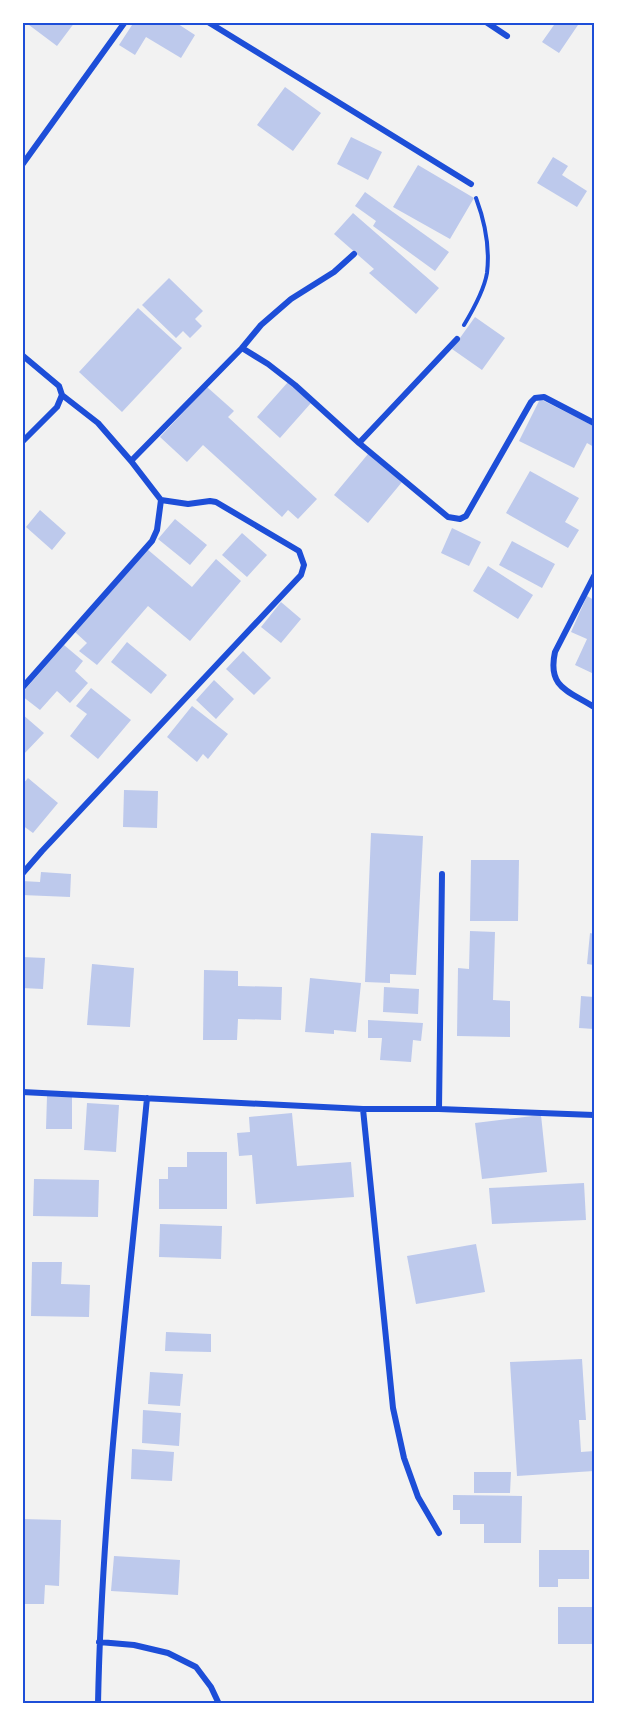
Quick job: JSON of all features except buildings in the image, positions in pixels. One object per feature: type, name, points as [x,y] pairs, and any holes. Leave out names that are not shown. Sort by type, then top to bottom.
[{"type":"street","points":[[22,165],[124,22]]},
{"type":"street","points":[[208,22],[471,184]]},
{"type":"street","points":[[486,22],[507,36]]},
{"type":"street","points":[[131,461],[261,326],[291,299],[334,272],[354,254]]},
{"type":"street","points":[[359,442],[457,339]]},
{"type":"street","points":[[242,348],[295,385],[448,517],[460,519],[466,516],[535,398],[544,397],[594,423]]},
{"type":"street","points":[[22,355],[59,386],[62,395],[98,423],[161,500],[188,504],[216,502],[299,551],[304,566],[301,575],[22,874]]},
{"type":"street","points":[[22,442],[57,407],[62,395]]},
{"type":"street","points":[[22,688],[152,541],[157,530],[161,500]]},
{"type":"street","points":[[594,576],[555,652],[552,672],[563,688],[594,706]]},
{"type":"street","points":[[439,1109],[442,874]]},
{"type":"street","points":[[22,1092],[363,1109],[439,1109],[594,1115]]},
{"type":"street","points":[[98,1704],[99,1642],[112,1460],[147,1098]]},
{"type":"street","points":[[363,1109],[393,1407],[404,1458],[418,1497],[440,1533]]},
{"type":"street","points":[[99,1642],[134,1645],[168,1653],[196,1667],[211,1687],[219,1704]]},
{"type":"path","points":[[457,339],[477,302],[487,275],[487,246],[482,213],[471,184]]}]
